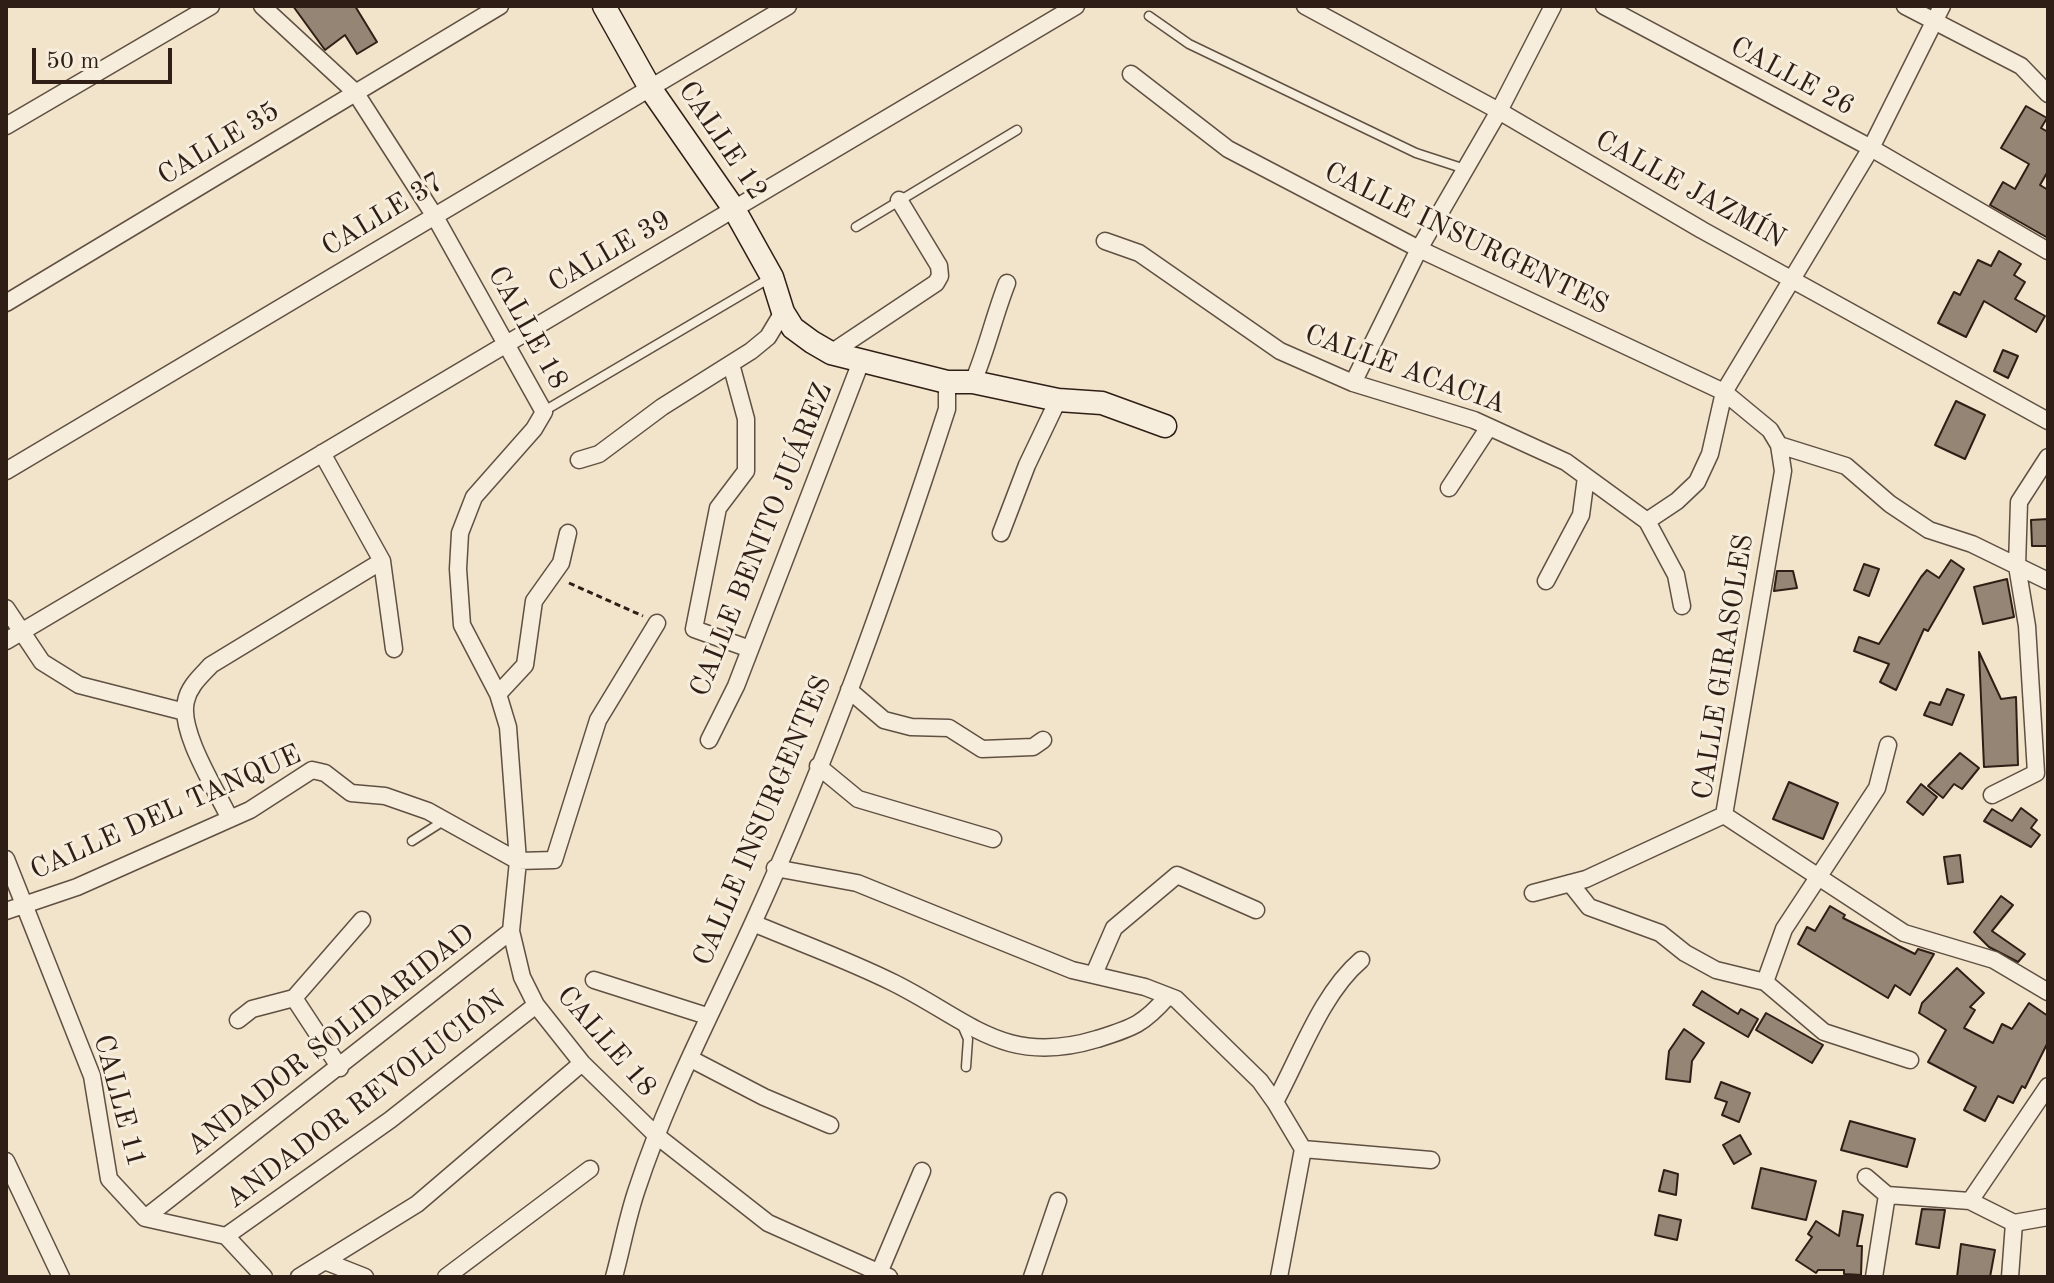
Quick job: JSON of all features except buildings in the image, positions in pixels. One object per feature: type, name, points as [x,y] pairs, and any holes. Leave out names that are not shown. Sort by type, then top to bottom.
[{"type":"street","points":[[6,126],[211,6]]},
{"type":"street","name":"CALLE 18","points":[[262,6],[355,92],[434,215],[544,412],[534,429],[474,497],[460,533],[458,569],[462,625],[498,694],[510,740],[518,861],[511,931],[522,977],[536,1005],[582,1063],[657,1136],[768,1223],[884,1275]]},
{"type":"street","name":"CALLE 35","points":[[6,303],[500,6]]},
{"type":"street","name":"CALLE 12","points":[[604,6],[650,88],[734,209],[772,277],[783,312]]},
{"type":"street","name":"CALLE 37","points":[[6,471],[788,6]]},
{"type":"street","name":"CALLE 39","points":[[13,636],[1076,6]]},
{"type":"street","name":"CALLE JAZMÍN","points":[[1305,6],[1499,111],[1702,230],[1791,276],[2048,421]]},
{"type":"street","points":[[1353,383],[1419,249],[1499,111],[1553,6]]},
{"type":"street","name":"CALLE 26","points":[[1604,6],[1871,148],[2048,251]]},
{"type":"street","points":[[1905,6],[2021,66],[2048,94]]},
{"type":"street","points":[[1682,606],[1676,575],[1647,521],[1677,501],[1697,482],[1710,454],[1724,392],[1791,276],[1871,148],[1942,6]]},
{"type":"street","name":"CALLE INSURGENTES","points":[[1131,74],[1228,149],[1419,249],[1724,392],[1770,430],[1779,445]]},
{"type":"street","points":[[831,353],[936,283],[940,276],[939,266],[899,200]]},
{"type":"street","name":"CALLE ACACIA","points":[[1105,241],[1139,253],[1280,351],[1353,383],[1489,427],[1566,462],[1647,521]]},
{"type":"street","points":[[973,382],[990,342],[992,319],[1007,283]]},
{"type":"street","points":[[579,460],[599,454],[662,407],[731,364],[768,337],[783,312],[793,328],[831,353],[947,382],[973,382],[1058,400],[1102,403],[1165,426]]},
{"type":"street","name":"CALLE BENITO JUÁREZ","points":[[709,740],[750,649],[862,359]]},
{"type":"street","points":[[731,364],[746,419],[746,471],[718,508],[694,629],[750,649]]},
{"type":"street","name":"CALLE INSURGENTES","points":[[614,1277],[636,1190],[657,1136],[707,1016],[753,923],[849,690],[947,409],[947,382]]},
{"type":"street","points":[[1001,533],[1027,465],[1058,400]]},
{"type":"street","points":[[1449,488],[1489,427]]},
{"type":"street","points":[[1779,445],[1846,466],[1890,504],[1929,530],[1972,544],[2048,581]]},
{"type":"street","name":"CALLE GIRASOLES","points":[[1779,445],[1783,471],[1724,815],[1904,933],[1994,960],[2048,992]]},
{"type":"street","points":[[322,453],[382,561],[394,649]]},
{"type":"street","points":[[1992,795],[2036,773],[2027,626],[2017,566],[2019,502],[2048,457]]},
{"type":"street","points":[[1546,581],[1581,515],[1586,477]]},
{"type":"street","points":[[498,694],[525,665],[534,601],[561,563],[568,533]]},
{"type":"street","points":[[230,819],[189,733],[185,712],[192,686],[211,665],[382,561]]},
{"type":"street","points":[[6,608],[13,636],[42,662],[79,685],[185,712]]},
{"type":"street","points":[[518,861],[548,861],[558,855],[598,720],[657,623]]},
{"type":"street","points":[[849,690],[884,720],[911,727],[949,728],[982,749],[1033,747],[1043,740]]},
{"type":"street","points":[[1765,982],[1784,929],[1877,788],[1888,745]]},
{"type":"street","points":[[818,766],[858,799],[993,839]]},
{"type":"street","name":"CALLE DEL TANQUE","points":[[6,911],[77,887],[230,819],[312,770],[325,773],[351,793],[385,796],[445,820],[518,861]]},
{"type":"street","points":[[1533,893],[1586,879],[1724,815]]},
{"type":"street","name":"CALLE 11","points":[[6,859],[92,1076],[109,1179],[145,1218]]},
{"type":"street","points":[[775,868],[857,883],[1072,970],[1176,999],[1228,1049],[1275,1102],[1303,1149],[1279,1277]]},
{"type":"street","points":[[1094,974],[1114,928],[1177,875],[1256,910]]},
{"type":"street","points":[[1570,883],[1589,907],[1660,933],[1685,953],[1716,970],[1765,982],[1824,1032],[1910,1060]]},
{"type":"street","points":[[238,1020],[252,1009],[294,998],[362,920]]},
{"type":"street","points":[[753,923],[892,982],[990,1038],[1028,1048],[1069,1048],[1147,1021],[1168,996]]},
{"type":"street","name":"ANDADOR SOLIDARIDAD","points":[[145,1218],[511,931]]},
{"type":"street","points":[[1275,1102],[1324,1004],[1345,973],[1361,960]]},
{"type":"street","points":[[594,980],[707,1016]]},
{"type":"street","points":[[294,998],[340,1068]]},
{"type":"street","name":"ANDADOR REVOLUCIÓN","points":[[226,1236],[390,1120],[536,1005]]},
{"type":"street","points":[[691,1059],[764,1097],[830,1125]]},
{"type":"street","points":[[299,1277],[417,1204],[582,1063]]},
{"type":"street","points":[[1970,1201],[2048,1086]]},
{"type":"street","points":[[1303,1149],[1431,1160]]},
{"type":"street","points":[[7,1167],[61,1277]]},
{"type":"street","points":[[446,1277],[590,1169]]},
{"type":"street","points":[[884,1275],[922,1171]]},
{"type":"street","points":[[1866,1177],[1887,1195],[1970,1201],[2014,1223],[2048,1217]]},
{"type":"street","points":[[1874,1277],[1887,1195]]},
{"type":"street","points":[[1032,1277],[1058,1201]]},
{"type":"street","points":[[145,1218],[226,1236],[264,1277]]},
{"type":"street","points":[[2010,1277],[2014,1223]]},
{"type":"street","points":[[327,1262],[365,1277]]},
{"type":"lane","points":[[1149,16],[1189,44],[1416,153],[1465,169]]},
{"type":"lane","points":[[856,227],[1017,130]]},
{"type":"lane","points":[[544,412],[772,277]]},
{"type":"lane","points":[[412,841],[445,820]]},
{"type":"lane","points":[[961,1021],[968,1039],[966,1067]]},
{"type":"path","points":[[551,576],[657,623]]}]
